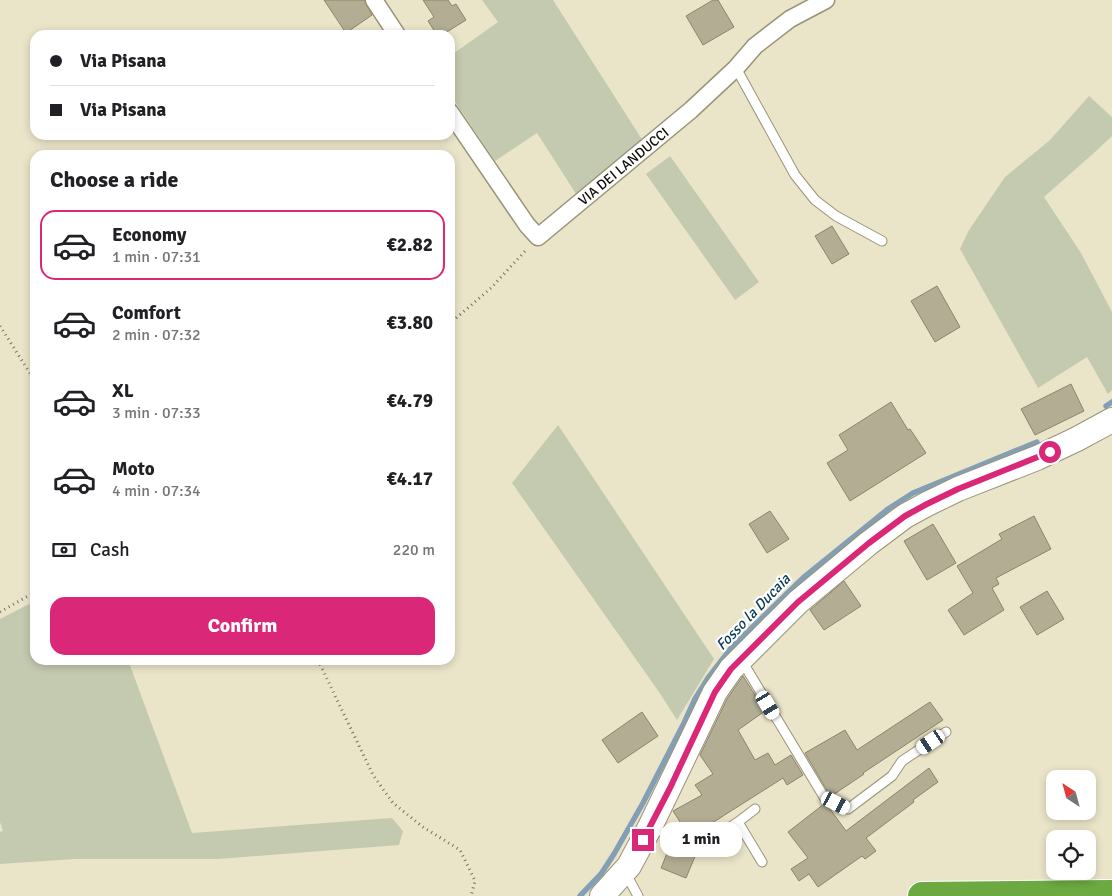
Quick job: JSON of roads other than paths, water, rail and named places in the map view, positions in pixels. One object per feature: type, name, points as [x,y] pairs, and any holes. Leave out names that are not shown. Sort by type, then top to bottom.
[{"type":"highway","points":[[922,896],[1112,894]]},
{"type":"main road","points":[[602,896],[624,871],[650,827],[715,692],[731,669],[804,597],[905,516],[958,489],[1037,458],[1078,439],[1112,420]]},
{"type":"street","points":[[374,0],[395,30]]},
{"type":"street","name":"VIA DEI LANDUCCI","points":[[455,119],[527,225],[538,237],[692,110],[736,68],[755,46],[790,19],[826,0]]},
{"type":"lane","points":[[736,68],[795,175],[815,200],[836,216],[882,241]]},
{"type":"lane","points":[[741,659],[824,797],[848,809],[892,776],[902,761],[946,732]]},
{"type":"lane","points":[[650,827],[699,848],[755,809]]},
{"type":"lane","points":[[738,822],[762,862]]},
{"type":"lane","points":[[624,871],[638,896]]},
{"type":"waterway","points":[[1106,406],[1112,402]]},
{"type":"waterway","name":"Fosso la Ducaia","points":[[580,896],[601,874],[614,854],[643,803],[695,699],[708,678],[732,647],[803,578],[888,509],[913,493],[1037,442]]}]
